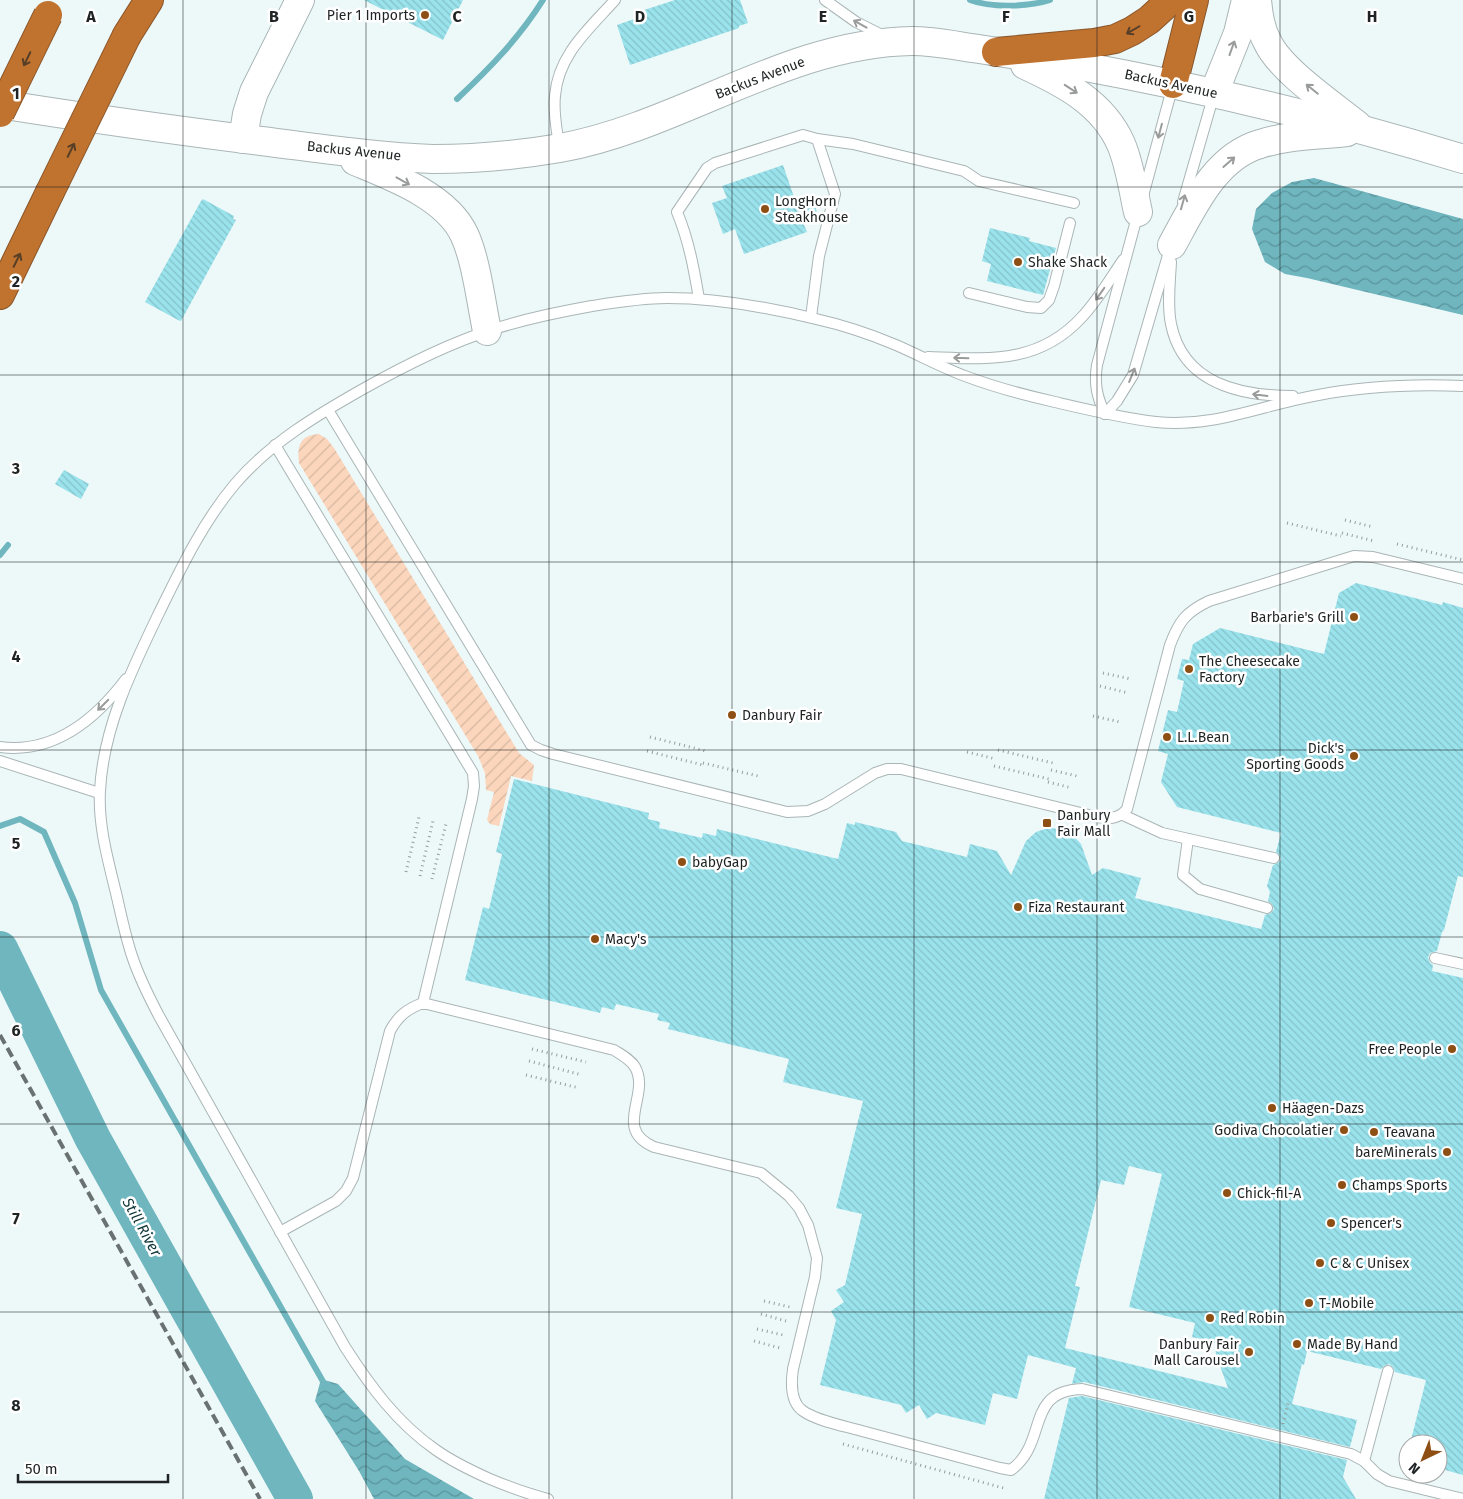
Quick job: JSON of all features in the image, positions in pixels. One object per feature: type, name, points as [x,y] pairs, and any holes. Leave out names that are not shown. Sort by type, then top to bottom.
[{"type":"highway","points":[[0,294],[144,0]]},
{"type":"highway","points":[[127,35],[148,0]]},
{"type":"highway","points":[[996,52],[1094,43],[1115,39],[1149,20],[1171,0]]},
{"type":"highway","points":[[1173,84],[1194,0]]},
{"type":"highway","points":[[0,113],[54,5]]},
{"type":"main road","points":[[243,139],[247,114],[254,92],[300,0]]},
{"type":"main road","points":[[1214,93],[1238,32],[1246,0]]},
{"type":"main road","points":[[1257,0],[1266,40],[1275,55],[1288,69],[1364,131]]},
{"type":"main road","name":"Backus Avenue","points":[[0,104],[326,149],[433,159],[499,156],[589,142],[628,130],[763,75],[822,55],[860,46],[913,41],[1048,60],[1173,84],[1364,131],[1463,159]]},
{"type":"main road","points":[[996,52],[1058,80],[1098,110],[1112,127],[1122,145],[1138,212]]},
{"type":"main road","points":[[1172,245],[1197,201],[1211,181],[1225,164],[1241,152],[1259,144],[1280,139],[1364,131]]},
{"type":"main road","points":[[326,149],[396,177],[432,199],[452,218],[463,232],[470,248],[488,331]]},
{"type":"lane","points":[[559,148],[555,97],[562,64],[570,51],[615,0]]},
{"type":"lane","points":[[825,0],[856,22],[898,42]]},
{"type":"lane","points":[[1104,414],[1097,396],[1095,380],[1097,365],[1173,84]]},
{"type":"lane","points":[[1104,414],[1117,401],[1133,375],[1172,245],[1214,93]]},
{"type":"lane","points":[[699,300],[686,233],[677,212],[707,168],[716,163],[802,135],[854,144],[964,171],[979,181],[1074,203]]},
{"type":"lane","points":[[811,318],[819,256],[835,194],[817,139]]},
{"type":"lane","points":[[969,293],[1027,307],[1041,308],[1049,300],[1054,286],[1070,222]]},
{"type":"lane","points":[[1172,245],[1169,302],[1170,322],[1176,343],[1187,360],[1202,375],[1221,386],[1245,393],[1272,396],[1309,396]]},
{"type":"lane","points":[[921,357],[984,359],[1009,357],[1031,351],[1050,342],[1066,332],[1082,317],[1128,254]]},
{"type":"lane","points":[[548,1499],[515,1490],[464,1467],[435,1450],[413,1432],[389,1408],[367,1382],[345,1347],[163,1025],[132,958],[101,825],[99,793],[103,761],[110,732],[134,668],[173,584],[200,533],[235,484],[255,462],[299,428],[399,370],[464,340],[488,331],[549,314],[641,299],[669,298],[755,306],[811,318],[866,333],[988,385],[1104,414],[1159,422],[1192,424],[1219,420],[1309,396],[1342,390],[1406,385],[1463,386]]},
{"type":"lane","points":[[328,410],[524,735],[532,745],[541,750],[787,812],[808,811],[825,804],[875,773],[887,769],[901,769],[1097,817],[1108,819],[1123,814],[1127,809],[1170,645],[1184,617],[1194,608],[1209,601],[1354,556],[1373,557],[1463,579]]},
{"type":"lane","points":[[275,446],[473,772],[472,800],[423,1003]]},
{"type":"lane","points":[[0,747],[28,748],[49,743],[68,734],[103,705],[134,668]]},
{"type":"lane","points":[[0,761],[99,793]]},
{"type":"lane","points":[[1123,814],[1162,833],[1274,858]]},
{"type":"lane","points":[[1188,839],[1183,875],[1200,889],[1266,908]]},
{"type":"lane","points":[[1435,958],[1463,964]]},
{"type":"lane","points":[[280,1232],[336,1200],[346,1191],[353,1178],[390,1031],[395,1021],[403,1012],[423,1003],[614,1050],[627,1058],[635,1068],[639,1080],[633,1122],[636,1132],[643,1143],[761,1173],[789,1196],[808,1225],[817,1258],[815,1277],[791,1383],[796,1402],[803,1411],[846,1426],[1011,1470],[1026,1455],[1047,1403],[1056,1394],[1068,1389],[1082,1389],[1351,1454],[1364,1460],[1377,1474],[1389,1481],[1463,1499]]},
{"type":"lane","points":[[1364,1460],[1388,1371]]},
{"type":"path","points":[[1345,520],[1373,526]]},
{"type":"path","points":[[1287,523],[1381,542]]},
{"type":"path","points":[[1389,544],[1463,560]]},
{"type":"path","points":[[1104,673],[1131,679]]},
{"type":"path","points":[[1100,686],[1128,693]]},
{"type":"path","points":[[1093,716],[1120,722]]},
{"type":"path","points":[[650,737],[706,751]]},
{"type":"path","points":[[998,750],[1053,763]]},
{"type":"path","points":[[647,751],[758,776]]},
{"type":"path","points":[[967,752],[996,758]]},
{"type":"path","points":[[994,766],[1072,788]]},
{"type":"path","points":[[1051,770],[1078,776]]},
{"type":"path","points":[[406,872],[419,817]]},
{"type":"path","points":[[420,876],[433,821]]},
{"type":"path","points":[[432,879],[446,824]]},
{"type":"path","points":[[532,1049],[586,1062]]},
{"type":"path","points":[[529,1062],[582,1075]]},
{"type":"path","points":[[526,1075],[579,1088]]},
{"type":"path","points":[[764,1302],[790,1308]]},
{"type":"path","points":[[761,1314],[786,1321]]},
{"type":"path","points":[[757,1329],[783,1335]]},
{"type":"path","points":[[754,1342],[780,1348]]},
{"type":"path","points":[[1279,1437],[1288,1403]]},
{"type":"path","points":[[843,1444],[1007,1489]]},
{"type":"shaded area","points":[[319,434],[327,439],[334,448],[519,753],[534,765],[532,781],[511,776],[499,826],[490,824],[487,820],[494,792],[486,790],[485,773],[478,756],[299,463],[299,447],[301,442],[308,437]]},
{"type":"water","points":[[1314,178],[1463,219],[1463,315],[1285,274],[1265,262],[1252,229],[1256,209],[1272,193],[1292,182]]},
{"type":"water","points":[[321,1379],[338,1384],[405,1459],[474,1499],[374,1499],[359,1471],[315,1401]]},
{"type":"building","name":"Pier 1 Imports","points":[[364,0],[463,0],[443,40]]},
{"type":"building","points":[[675,0],[740,0],[748,23],[739,26],[739,28],[630,65],[617,25],[637,18],[635,13]]},
{"type":"building","name":"LongHorn Steakhouse","points":[[783,165],[795,200],[811,194],[818,215],[802,220],[807,232],[744,254],[735,229],[723,234],[712,203],[727,198],[722,186]]},
{"type":"building","points":[[203,199],[234,216],[233,219],[236,220],[181,321],[145,302]]},
{"type":"building","name":"Shake Shack","points":[[990,228],[1030,238],[1029,241],[1056,248],[1043,295],[987,281],[991,264],[982,261]]},
{"type":"building","points":[[64,470],[89,484],[81,499],[55,484]]},
{"type":"building","points":[[1356,583],[1442,605],[1443,602],[1463,608],[1463,877],[1458,876],[1437,951],[1430,953],[1428,957],[1433,965],[1432,971],[1463,978],[1463,1475],[1448,1471],[1448,1434],[1412,1434],[1426,1380],[1395,1372],[1389,1364],[1381,1369],[1307,1351],[1292,1404],[1357,1420],[1350,1447],[1084,1382],[1072,1384],[1076,1368],[1028,1355],[1017,1399],[993,1393],[985,1425],[936,1413],[927,1419],[919,1405],[906,1413],[901,1405],[820,1385],[836,1320],[831,1311],[844,1302],[836,1290],[845,1285],[862,1214],[836,1208],[863,1101],[783,1082],[789,1059],[668,1029],[670,1023],[657,1020],[659,1014],[616,1004],[614,1010],[602,1007],[600,1013],[465,980],[483,907],[489,909],[502,854],[496,852],[514,779],[649,813],[648,819],[660,822],[659,828],[702,838],[703,833],[716,836],[717,829],[838,859],[847,823],[855,825],[855,822],[896,832],[902,841],[967,857],[970,844],[997,851],[1011,875],[1026,841],[1036,832],[1048,828],[1060,829],[1072,834],[1081,844],[1092,875],[1103,868],[1141,878],[1135,898],[1261,929],[1265,915],[1271,913],[1274,909],[1268,901],[1270,892],[1267,886],[1273,865],[1281,860],[1276,852],[1281,833],[1177,807],[1161,782],[1168,754],[1158,751],[1168,710],[1177,712],[1184,681],[1177,679],[1182,659],[1189,660],[1193,644],[1220,628],[1324,654],[1339,593]],"holes":[[[1129,1166],[1162,1174],[1129,1307],[1195,1323],[1192,1337],[1215,1343],[1216,1355],[1228,1388],[1065,1348],[1080,1287],[1075,1286],[1101,1180],[1124,1185]]]},
{"type":"building","points":[[1082,1396],[1347,1460],[1343,1477],[1356,1499],[1044,1499],[1069,1398]]},
{"type":"waterway","points":[[457,99],[503,52],[543,0]]},
{"type":"waterway","points":[[970,0],[979,3],[1010,6],[1050,0]]},
{"type":"waterway","points":[[0,555],[8,545]]},
{"type":"waterway","points":[[0,826],[20,819],[44,832],[75,903],[101,990],[325,1385]]},
{"type":"waterway","name":"Still River","points":[[0,949],[93,1139],[295,1499]]},
{"type":"railway","points":[[0,1035],[260,1499]]},
{"type":"place","name":"Pier 1 Imports","points":[[425,15]]},
{"type":"place","name":"LongHorn Steakhouse","points":[[765,209]]},
{"type":"place","name":"Shake Shack","points":[[1018,262]]},
{"type":"place","name":"Barbarie's Grill","points":[[1354,617]]},
{"type":"place","name":"The Cheesecake Factory","points":[[1189,669]]},
{"type":"place","name":"Danbury Fair","points":[[732,715]]},
{"type":"place","name":"L.L.Bean","points":[[1167,737]]},
{"type":"place","name":"Dick's Sporting Goods","points":[[1354,756]]},
{"type":"place","name":"Danbury Fair Mall","points":[[1047,823]]},
{"type":"place","name":"babyGap","points":[[682,862]]},
{"type":"place","name":"Fiza Restaurant","points":[[1018,907]]},
{"type":"place","name":"Macy's","points":[[595,939]]},
{"type":"place","name":"Free People","points":[[1452,1049]]},
{"type":"place","name":"Häagen-Dazs","points":[[1272,1108]]},
{"type":"place","name":"Godiva Chocolatier","points":[[1344,1130]]},
{"type":"place","name":"Teavana","points":[[1374,1132]]},
{"type":"place","name":"bareMinerals","points":[[1447,1152]]},
{"type":"place","name":"Champs Sports","points":[[1342,1185]]},
{"type":"place","name":"Chick-fil-A","points":[[1227,1193]]},
{"type":"place","name":"Spencer's","points":[[1331,1223]]},
{"type":"place","name":"C & C Unisex","points":[[1320,1263]]},
{"type":"place","name":"T-Mobile","points":[[1309,1303]]},
{"type":"place","name":"Red Robin","points":[[1210,1318]]},
{"type":"place","name":"Made By Hand","points":[[1297,1344]]},
{"type":"place","name":"Danbury Fair Mall Carousel","points":[[1249,1352]]}]
